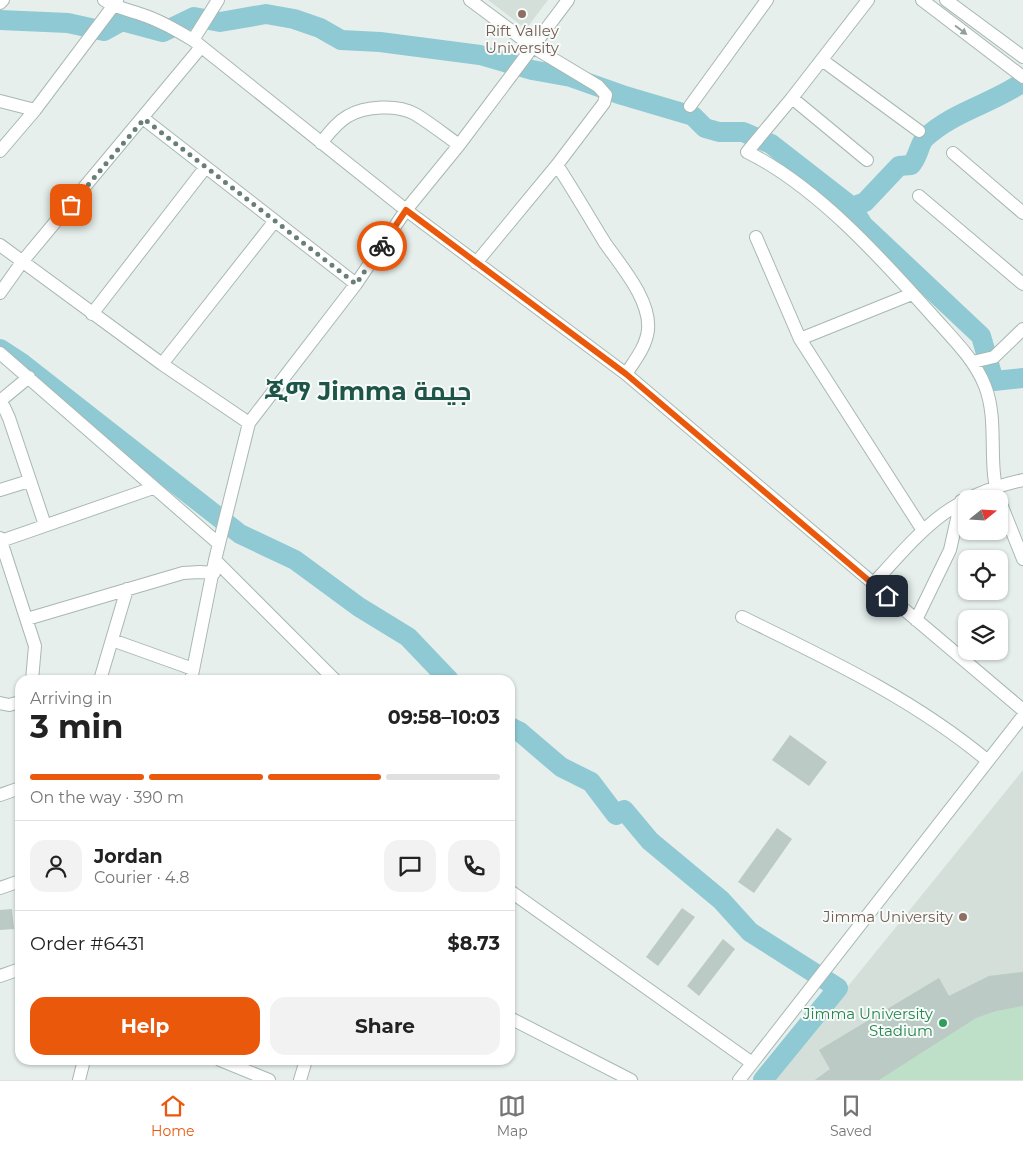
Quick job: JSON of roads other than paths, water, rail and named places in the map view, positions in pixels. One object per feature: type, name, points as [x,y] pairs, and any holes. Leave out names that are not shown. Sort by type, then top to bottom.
[{"type":"street","points":[[0,3],[3,0]]},
{"type":"street","points":[[0,293],[22,262],[144,119],[197,44],[218,0]]},
{"type":"street","points":[[470,0],[532,47],[601,89],[604,103],[557,165],[476,263]]},
{"type":"street","points":[[112,640],[192,675],[214,573],[215,560],[249,423],[356,284],[406,210],[459,145],[568,0]]},
{"type":"street","points":[[690,106],[767,0]]},
{"type":"street","points":[[868,0],[792,98],[747,152],[772,165],[824,204],[912,294],[973,362],[986,388],[993,433],[996,490]]},
{"type":"street","points":[[922,0],[1023,77]]},
{"type":"street","points":[[941,14],[950,1],[1023,57]]},
{"type":"street","points":[[0,151],[34,110],[111,2],[140,14],[197,44],[406,210],[626,374],[1023,710]]},
{"type":"street","points":[[822,60],[920,131]]},
{"type":"street","points":[[792,98],[867,160]]},
{"type":"street","points":[[0,101],[34,110]]},
{"type":"street","points":[[321,143],[337,124],[348,116],[363,110],[387,108],[414,114],[459,145]]},
{"type":"street","points":[[144,119],[356,284]]},
{"type":"street","points":[[953,153],[1023,213]]},
{"type":"street","points":[[557,165],[605,242],[629,275],[643,304],[648,328],[646,341],[626,374]]},
{"type":"street","points":[[92,314],[205,168]]},
{"type":"street","points":[[919,196],[1023,284]]},
{"type":"street","points":[[162,364],[274,222]]},
{"type":"street","points":[[756,237],[800,339],[922,530]]},
{"type":"street","points":[[0,245],[92,314],[249,423]]},
{"type":"street","points":[[800,339],[912,294]]},
{"type":"street","points":[[973,362],[994,356],[1023,330]]},
{"type":"street","points":[[0,353],[153,488],[221,538]]},
{"type":"street","points":[[28,377],[0,403],[9,418],[45,525]]},
{"type":"street","points":[[985,490],[994,486],[1023,480]]},
{"type":"street","points":[[0,490],[29,481]]},
{"type":"street","points":[[32,675],[34,646],[0,539],[153,488]]},
{"type":"street","points":[[873,584],[922,530],[958,503]]},
{"type":"street","points":[[916,620],[950,550],[958,518]]},
{"type":"street","points":[[1008,522],[1023,559]]},
{"type":"street","points":[[215,560],[330,675]]},
{"type":"street","points":[[27,620],[183,574],[214,573]]},
{"type":"street","points":[[102,675],[127,589]]},
{"type":"street","points":[[742,617],[875,683],[954,733],[988,761]]},
{"type":"street","points":[[0,703],[9,705],[15,703]]},
{"type":"street","points":[[739,1080],[1023,716]]},
{"type":"street","points":[[0,795],[15,790]]},
{"type":"street","points":[[0,888],[15,883]]},
{"type":"street","points":[[515,895],[752,1063]]},
{"type":"street","points":[[0,976],[15,971]]},
{"type":"street","points":[[515,1021],[631,1080]]},
{"type":"street","points":[[79,1080],[83,1065]]},
{"type":"street","points":[[232,1065],[269,1080]]},
{"type":"street","points":[[300,1080],[304,1065]]},
{"type":"waterway","points":[[0,20],[68,23],[104,31],[122,21],[163,32],[194,17],[220,22],[266,14],[294,19],[320,28],[341,40],[380,42],[480,55],[532,70],[571,77],[622,95],[693,116],[705,128],[719,132],[743,132],[771,144],[852,207],[865,202],[899,166],[911,165],[925,138],[936,129],[1023,82]]},
{"type":"waterway","points":[[852,207],[863,225],[981,336],[994,381],[1023,378]]},
{"type":"waterway","points":[[0,349],[23,364],[240,534],[295,560],[359,607],[408,637],[444,675]]},
{"type":"waterway","points":[[515,730],[561,767],[591,782],[616,815],[624,810],[650,841],[721,900],[750,932],[838,988],[763,1080]]},
{"type":"place","name":"Rift Valley University","points":[[522,14]]},
{"type":"place","name":"Jimma University","points":[[963,917]]},
{"type":"place","name":"Jimma University Stadium","points":[[943,1023]]},
{"type":"district","name":"ጂማ Jimma جيمة","points":[[368,391]]}]
